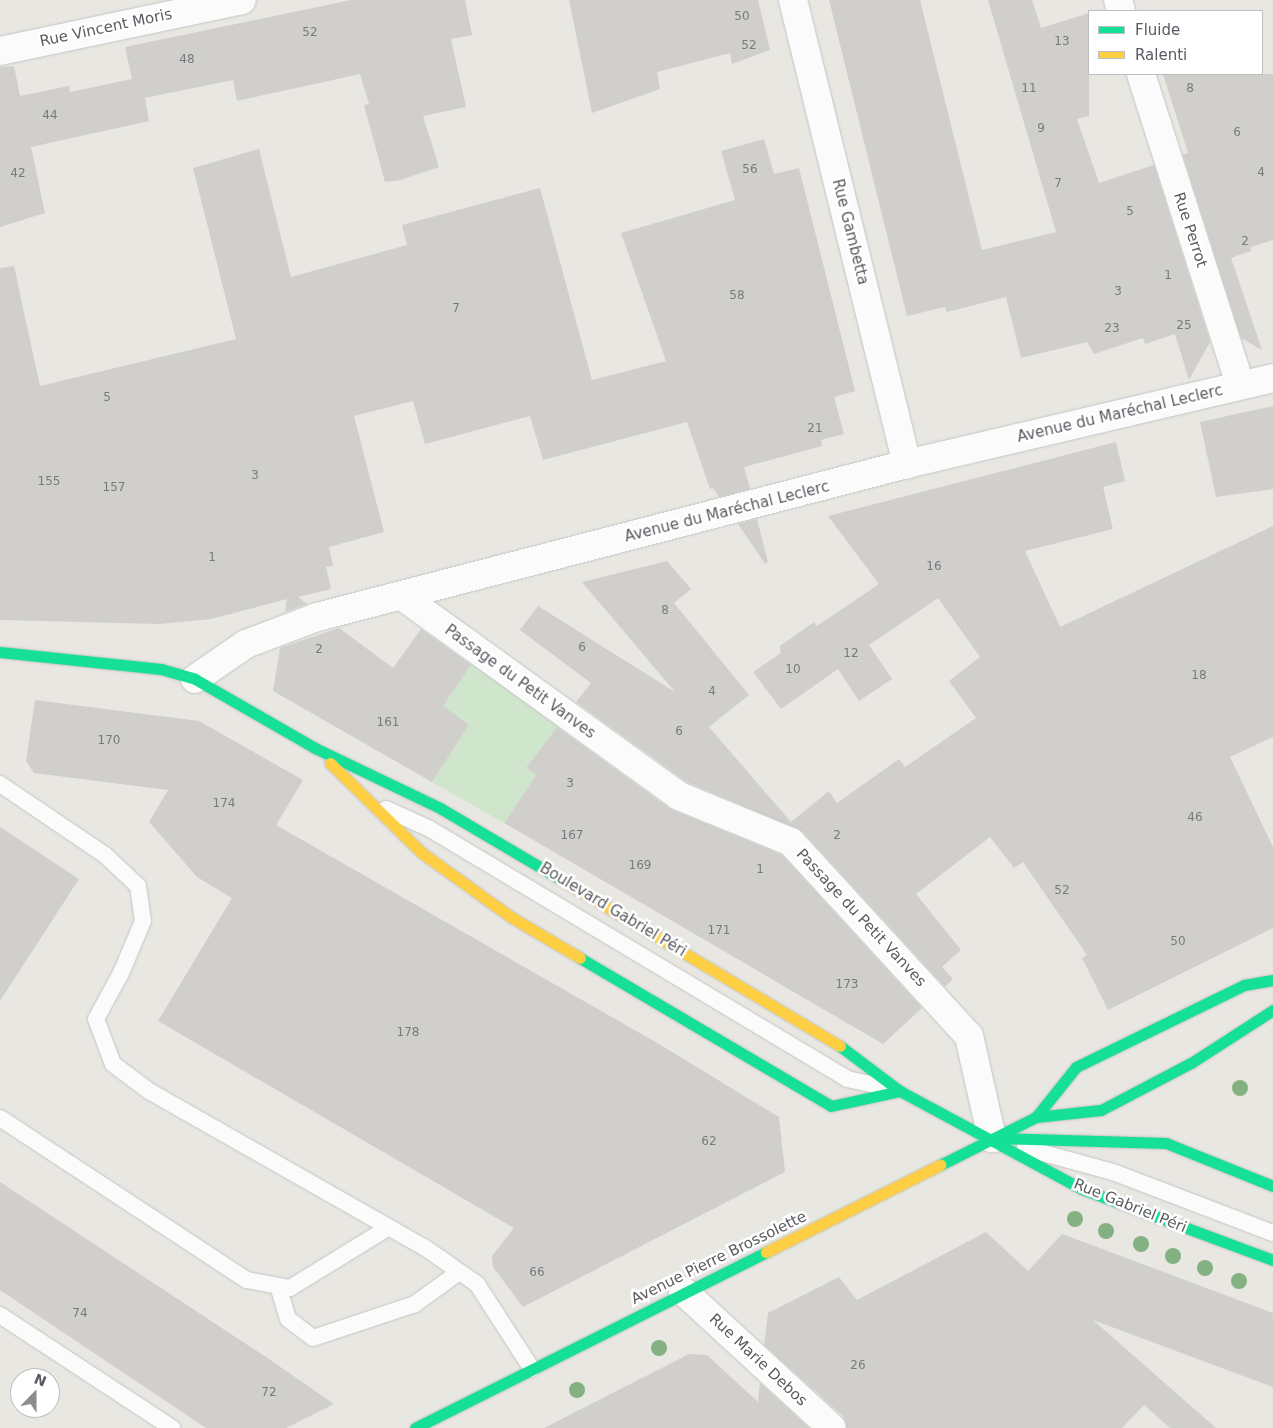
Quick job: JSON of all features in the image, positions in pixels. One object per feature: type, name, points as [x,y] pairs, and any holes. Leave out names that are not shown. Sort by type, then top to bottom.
[{"type":"main road","name":"Boulevard Gabriel Péri","points":[[0,652],[161,669],[195,679],[315,748],[440,808],[857,1056],[900,1090],[992,1138]]},
{"type":"main road","name":"Boulevard Gabriel Péri","points":[[315,748],[422,853],[511,918],[831,1106],[900,1090]]},
{"type":"main road","name":"Avenue Pierre Brossolette","points":[[1036,1117],[1076,1067],[1244,985],[1273,980]]},
{"type":"main road","name":"Avenue Pierre Brossolette","points":[[415,1428],[683,1291],[1036,1117],[1101,1110],[1191,1063],[1273,1010]]},
{"type":"main road","points":[[992,1138],[1166,1143],[1273,1186]]},
{"type":"main road","name":"Rue Gabriel Péri","points":[[992,1138],[1082,1189],[1273,1260]]},
{"type":"street","name":"Rue Vincent Moris","points":[[0,50],[242,0]]},
{"type":"street","name":"Rue Gambetta","points":[[794,0],[907,464]]},
{"type":"street","name":"Rue Perrot","points":[[1141,75],[1240,386]]},
{"type":"street","name":"Avenue du Maréchal Leclerc","points":[[195,679],[246,644],[317,617],[907,464],[1273,378]]},
{"type":"street","name":"Passage du Petit Vanves","points":[[402,596],[678,796],[791,842],[969,1036],[992,1138]]},
{"type":"street","name":"Rue Marie Debos","points":[[683,1291],[832,1428]]},
{"type":"lane","points":[[0,784],[106,855],[138,886],[143,921],[121,973],[96,1019],[113,1064],[149,1091],[389,1227],[477,1284],[532,1369]]},
{"type":"lane","name":"Boulevard Gabriel Péri","points":[[368,801],[430,829],[847,1079],[900,1090]]},
{"type":"lane","points":[[0,1118],[246,1280],[290,1288],[389,1227]]},
{"type":"lane","name":"Rue Gabriel Péri","points":[[992,1138],[1113,1172],[1273,1233]]},
{"type":"lane","points":[[278,1286],[288,1319],[313,1338],[415,1304],[459,1272]]},
{"type":"lane","points":[[0,1315],[172,1428]]},
{"type":"green space","points":[[473,662],[559,725],[526,768],[536,775],[504,823],[432,782],[469,725],[443,706]]},
{"type":"building","points":[[351,0],[465,0],[472,35],[451,39],[466,107],[423,116],[439,167],[401,180],[385,182],[364,105],[369,104],[360,74],[237,101],[233,80],[145,98],[149,121],[31,147],[45,213],[0,227],[0,67],[14,66],[20,96],[69,86],[70,92],[132,79],[125,47]]},
{"type":"building","points":[[569,0],[758,0],[770,50],[732,64],[730,53],[657,72],[660,89],[592,113]]},
{"type":"building","points":[[829,0],[920,0],[982,250],[1056,232],[988,0],[1032,0],[1041,28],[1088,13],[1089,116],[1077,119],[1099,183],[1154,165],[1210,342],[1189,380],[1175,334],[1145,344],[1143,338],[1094,354],[1087,342],[1021,358],[1006,297],[947,312],[945,307],[907,316]]},
{"type":"building","points":[[1273,74],[1273,240],[1251,247],[1251,251],[1231,258],[1262,350],[1241,338],[1183,155],[1188,153],[1163,75]]},
{"type":"building","points":[[764,139],[774,174],[799,168],[855,391],[834,397],[844,434],[821,440],[822,446],[744,467],[750,489],[719,497],[713,488],[710,489],[687,422],[543,460],[530,416],[425,444],[413,401],[354,416],[384,532],[329,547],[333,566],[326,567],[331,589],[298,597],[307,604],[285,612],[287,599],[211,619],[159,624],[0,620],[0,268],[14,266],[40,386],[236,339],[193,168],[259,149],[291,277],[407,245],[402,225],[540,188],[592,380],[666,361],[621,233],[735,200],[721,151]]},
{"type":"building","points":[[1273,406],[1273,489],[1216,497],[1200,422]]},
{"type":"building","points":[[1116,442],[1125,481],[1103,487],[1113,529],[1025,551],[1060,627],[1273,526],[1273,737],[1230,757],[1273,847],[1273,928],[1108,1010],[1082,958],[1087,955],[1023,862],[1014,868],[990,837],[916,894],[961,950],[942,967],[953,979],[945,987],[802,831],[687,782],[576,702],[591,683],[520,630],[538,606],[675,692],[582,582],[667,561],[691,589],[674,603],[749,695],[709,727],[791,822],[829,791],[837,803],[899,759],[905,767],[976,718],[949,681],[980,657],[938,598],[869,645],[892,679],[859,701],[838,669],[781,709],[753,672],[781,653],[780,646],[814,622],[817,626],[879,584],[828,516]]},
{"type":"building","points":[[757,519],[768,562],[765,564],[738,524]]},
{"type":"building","points":[[339,628],[393,668],[421,629],[471,665],[443,706],[469,725],[432,782],[273,691],[280,648]]},
{"type":"building","points":[[35,700],[199,721],[303,780],[276,825],[659,1044],[779,1117],[785,1172],[523,1307],[493,1267],[492,1256],[514,1228],[158,1021],[232,898],[197,877],[149,822],[168,790],[34,773],[26,761]]},
{"type":"building","points":[[557,727],[670,809],[782,855],[922,1008],[883,1044],[504,823],[536,775],[526,768]]},
{"type":"building","points":[[0,827],[79,879],[0,1001]]},
{"type":"building","points":[[0,1182],[266,1357],[334,1404],[286,1428],[206,1428],[0,1290]]},
{"type":"building","points":[[986,1232],[1028,1271],[1062,1234],[1273,1313],[1273,1387],[1093,1320],[1216,1428],[1170,1428],[1144,1405],[1122,1428],[847,1428],[843,1416],[764,1345],[768,1313],[839,1277],[857,1300]]},
{"type":"building","points":[[689,1354],[707,1355],[758,1402],[760,1383],[809,1428],[544,1428]]},
{"type":"traffic: fast","points":[[0,652],[161,669],[195,679],[315,748],[440,808],[565,882]]},
{"type":"traffic: fast","points":[[580,958],[831,1106],[900,1091]]},
{"type":"traffic: fast","points":[[1036,1117],[1076,1067],[1244,985],[1273,980]]},
{"type":"traffic: fast","points":[[940,1165],[1036,1117],[1101,1110],[1191,1063],[1273,1010]]},
{"type":"traffic: fast","points":[[840,1046],[900,1091],[1082,1189],[1273,1260]]},
{"type":"traffic: fast","points":[[996,1138],[1166,1143],[1273,1186]]},
{"type":"traffic: fast","points":[[415,1428],[766,1252]]},
{"type":"traffic: slow","points":[[330,763],[422,853],[511,917],[580,958]]},
{"type":"traffic: slow","points":[[565,882],[840,1046]]},
{"type":"traffic: slow","points":[[766,1252],[940,1165]]}]
